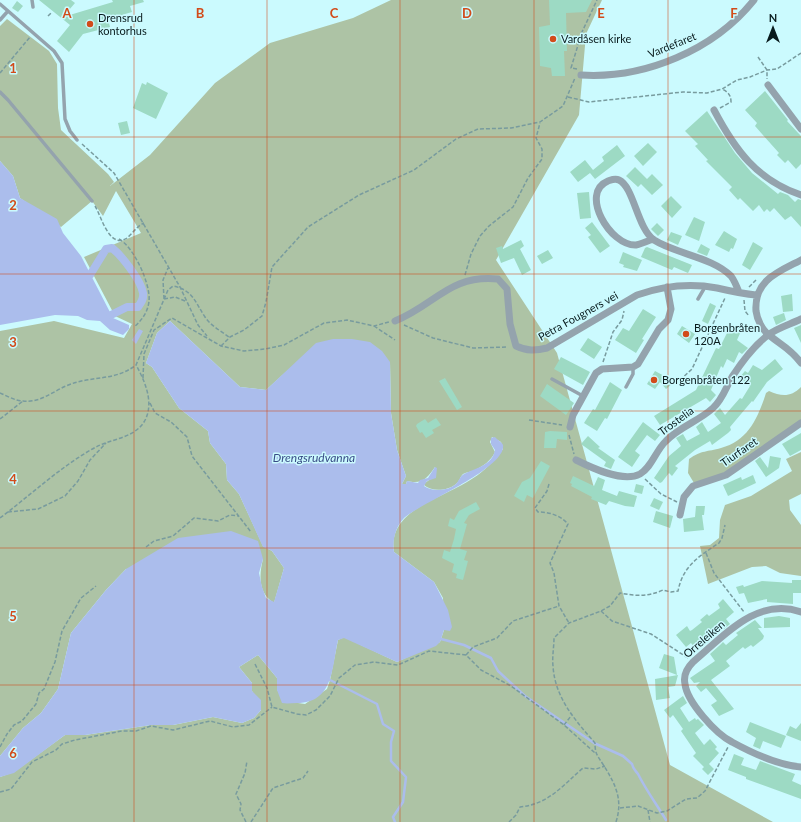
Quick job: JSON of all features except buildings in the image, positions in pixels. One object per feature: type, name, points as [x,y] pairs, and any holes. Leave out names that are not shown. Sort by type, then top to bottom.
[{"type":"street","name":"Vardefaret","points":[[580,72],[617,73],[639,70],[670,60],[702,46],[716,37],[754,0]]},
{"type":"street","points":[[768,85],[801,129]]},
{"type":"street","points":[[714,110],[723,126],[752,167],[774,184],[801,195]]},
{"type":"street","points":[[653,239],[636,245],[624,243],[614,236],[604,223],[598,208],[596,197],[600,188],[605,182],[613,179],[619,180],[625,185],[643,226],[653,239],[721,269],[732,277],[739,292]]},
{"type":"street","points":[[801,260],[773,274],[763,284],[756,295],[757,316],[762,328],[768,335],[788,348],[801,363]]},
{"type":"street","points":[[395,321],[408,316],[444,290],[464,281],[498,278],[507,289],[510,324],[516,346]]},
{"type":"street","name":"Petra Fougners vei","points":[[516,346],[530,351],[547,348],[637,295],[667,287],[705,286],[756,295]]},
{"type":"street","points":[[570,427],[573,415],[596,373],[602,369],[633,367],[638,364],[659,329],[668,320],[671,309],[667,287]]},
{"type":"street","points":[[768,335],[801,319]]},
{"type":"street","name":"Trostelia","points":[[640,474],[649,466],[659,447],[670,436],[714,407],[725,394],[732,377],[768,335]]},
{"type":"street","name":"Tiurfaret","points":[[680,516],[682,503],[688,490],[693,486],[726,475],[801,423]]},
{"type":"street","points":[[576,460],[594,469],[618,476],[629,477],[640,474]]},
{"type":"street","name":"Orreleiken","points":[[801,612],[769,609],[747,617],[687,668],[684,682],[686,690],[700,712],[713,728],[731,742],[788,766],[801,767]]},
{"type":"lane","points":[[32,0],[33,7]]},
{"type":"lane","points":[[0,4],[54,51],[62,63],[65,120],[70,131],[77,140]]},
{"type":"lane","points":[[0,20],[8,10]]},
{"type":"lane","points":[[0,92],[92,201]]},
{"type":"lane","points":[[698,299],[705,286]]},
{"type":"lane","points":[[626,387],[633,374],[633,367]]},
{"type":"lane","points":[[552,379],[584,396]]},
{"type":"path","points":[[220,346],[230,337],[244,330],[262,316],[272,267],[308,227],[359,195],[414,170],[456,139],[478,129],[511,128],[540,122],[563,106],[568,97],[574,79],[580,72],[571,68],[582,32],[597,0]]},
{"type":"path","points":[[48,16],[52,12]]},
{"type":"path","points":[[0,73],[34,33]]},
{"type":"path","points":[[568,97],[589,102],[683,92],[707,93],[722,89],[737,80],[750,77],[767,70],[777,69],[801,53]]},
{"type":"path","points":[[758,58],[767,70]]},
{"type":"path","points":[[714,110],[731,102],[731,98],[728,93],[722,89]]},
{"type":"path","points":[[464,281],[471,254],[480,236],[489,226],[513,207],[528,178],[542,159],[542,150],[536,138],[540,122]]},
{"type":"path","points":[[77,140],[114,173],[180,287],[185,301],[198,325],[210,341]]},
{"type":"path","points":[[92,201],[100,213],[104,227],[109,235],[120,239],[132,250],[150,291],[149,303],[143,319],[134,327]]},
{"type":"path","points":[[120,239],[126,239],[138,226],[144,223]]},
{"type":"path","points":[[164,299],[163,280],[168,267]]},
{"type":"path","points":[[0,393],[23,401],[44,399],[66,386],[86,380],[119,376],[136,365],[148,340],[168,290],[173,286],[187,290],[195,299],[205,318],[213,326],[230,337]]},
{"type":"path","points":[[680,380],[692,369],[720,312],[728,290]]},
{"type":"path","points":[[164,299],[175,297],[185,301]]},
{"type":"path","points":[[602,369],[604,355],[613,332],[624,316],[625,309],[622,304]]},
{"type":"path","points":[[143,378],[144,354],[154,330],[172,318],[220,346],[244,351],[284,345],[324,323],[347,320],[374,326],[395,340]]},
{"type":"path","points":[[374,326],[395,321],[433,338],[473,348],[516,346]]},
{"type":"path","points":[[136,365],[143,378],[149,401],[155,413],[171,422],[187,437],[192,456],[251,532]]},
{"type":"path","points":[[0,420],[23,401]]},
{"type":"path","points":[[0,518],[76,458],[108,441],[126,437],[143,424],[148,413],[149,401]]},
{"type":"path","points":[[528,420],[570,427],[569,435],[576,460]]},
{"type":"path","points":[[8,512],[38,509],[65,496],[78,481],[90,460],[108,441]]},
{"type":"path","points":[[640,474],[661,494],[672,501],[682,503]]},
{"type":"path","points":[[549,484],[547,491],[535,508],[538,512],[552,514],[564,519],[568,524],[550,563],[554,573],[559,606],[568,623]]},
{"type":"path","points":[[146,547],[154,541],[173,536],[194,518],[218,521],[230,515],[240,516]]},
{"type":"path","points":[[595,753],[596,743],[572,716],[558,691],[552,665],[554,638],[568,623],[601,611],[610,606],[620,593],[635,596],[653,595],[663,590],[671,592],[678,591],[680,580],[685,570],[722,538],[725,525]]},
{"type":"path","points":[[706,553],[714,573],[747,617]]},
{"type":"path","points":[[0,747],[6,734],[14,725],[22,721],[36,704],[39,693],[44,689],[55,662],[62,632],[81,598],[96,586]]},
{"type":"path","points":[[466,655],[473,647],[498,638],[513,621],[559,606]]},
{"type":"path","points":[[601,611],[612,621],[651,634],[693,662]]},
{"type":"path","points":[[272,707],[306,715],[316,710],[330,696],[339,678],[355,665],[374,662],[398,665],[429,651],[466,655],[481,670],[511,686],[564,725],[595,753],[605,766],[618,796],[620,808],[616,822]]},
{"type":"path","points":[[255,664],[267,688],[272,707]]},
{"type":"path","points":[[0,792],[11,789],[32,762],[56,750],[62,744],[122,731],[136,731],[151,726],[173,730],[210,721],[233,727],[249,725],[272,707]]},
{"type":"path","points":[[564,725],[572,716]]},
{"type":"path","points":[[620,808],[638,806],[658,813],[667,811],[686,799],[697,798],[705,791],[731,742]]},
{"type":"path","points":[[246,822],[240,810],[241,804],[236,794],[245,773],[247,761]]},
{"type":"path","points":[[509,822],[516,815],[520,807],[546,801],[583,768],[596,769],[605,766]]},
{"type":"path","points":[[251,822],[273,788],[303,778],[308,771]]},
{"type":"path","points":[[648,810],[650,822]]},
{"type":"green space","points":[[391,0],[602,0],[586,34],[579,115],[496,260],[557,353],[670,765],[773,822],[0,822],[0,777],[14,772],[65,735],[85,735],[151,725],[173,725],[213,717],[242,723],[254,718],[261,710],[252,691],[252,683],[239,667],[258,655],[277,678],[277,690],[298,703],[305,704],[327,689],[338,640],[344,637],[397,662],[440,642],[444,630],[443,598],[434,582],[394,552],[394,538],[399,526],[407,516],[430,501],[467,482],[486,468],[503,449],[501,442],[492,437],[490,442],[495,452],[491,458],[474,471],[463,474],[457,483],[449,488],[435,490],[424,485],[436,475],[435,467],[430,474],[421,481],[407,481],[406,484],[402,484],[406,476],[397,450],[391,413],[390,362],[288,370],[266,390],[240,387],[170,321],[157,333],[146,363],[152,367],[179,408],[208,431],[210,443],[226,464],[227,480],[239,494],[263,546],[272,551],[284,568],[274,603],[262,589],[261,571],[263,559],[126,569],[106,590],[71,633],[58,689],[41,713],[23,728],[0,756],[0,331],[54,321],[124,338],[132,324],[115,316],[84,257],[141,233],[116,191],[103,216],[92,201],[61,227],[20,198],[13,176],[0,161],[0,26],[7,19],[49,51],[57,64],[58,108],[61,130],[108,174],[114,182],[110,186],[150,155],[215,83],[270,43],[353,18]]},
{"type":"green space","points":[[801,387],[801,421],[727,472],[694,483],[688,473],[689,459],[701,453],[730,445],[738,440],[751,427],[766,393],[769,391],[786,395],[794,393]]},
{"type":"green space","points":[[801,452],[801,494],[789,500],[790,510],[801,525],[801,576],[780,573],[766,566],[752,567],[708,584],[700,546],[710,545],[719,538],[720,520],[725,505],[751,496],[792,471],[786,459]]},
{"type":"water","points":[[0,161],[13,176],[20,198],[57,219],[63,233],[81,256],[113,318],[129,325],[129,329],[123,335],[110,330],[100,321],[87,320],[78,316],[55,315],[0,325]]},
{"type":"water","name":"Drengsrudvanna","points":[[170,321],[240,387],[266,390],[316,343],[333,339],[352,339],[370,342],[382,351],[390,362],[391,413],[397,450],[406,476],[402,484],[406,484],[407,481],[418,483],[420,480],[428,478],[435,467],[437,468],[436,478],[427,481],[424,486],[436,490],[449,488],[456,484],[463,475],[482,466],[490,460],[495,450],[491,444],[491,438],[495,437],[502,443],[501,454],[491,464],[461,485],[404,518],[395,534],[394,552],[434,582],[448,610],[452,627],[450,631],[444,630],[440,642],[436,646],[397,662],[344,638],[338,640],[332,671],[325,690],[318,697],[309,701],[297,703],[282,703],[277,690],[277,678],[258,655],[239,667],[252,683],[252,691],[261,700],[261,710],[254,718],[242,723],[213,717],[173,725],[151,725],[85,735],[65,735],[14,773],[0,777],[0,756],[23,728],[41,713],[58,689],[71,633],[106,590],[126,569],[178,538],[231,531],[258,541],[263,559],[259,573],[262,587],[266,598],[274,602],[284,568],[272,551],[263,547],[239,494],[227,480],[226,464],[210,443],[208,431],[179,408],[152,367],[146,363],[157,333]]},
{"type":"water","points":[[139,329],[143,331],[136,344],[132,340]]},
{"type":"waterway","points":[[90,275],[106,249],[112,248],[139,281],[143,295],[142,301],[138,307],[127,307],[111,315]]},
{"type":"waterway","points":[[441,639],[464,645],[491,658],[498,671],[525,696],[594,743],[623,756],[632,764],[666,820]]},
{"type":"waterway","points":[[330,680],[377,704],[383,724],[394,731],[391,742],[391,761],[406,777],[403,802],[393,817],[395,822]]},
{"type":"place","name":"Drensrud kontorhus","points":[[90,24]]},
{"type":"place","name":"Vardåsen kirke","points":[[553,39]]},
{"type":"place","name":"Borgenbråten 120A","points":[[686,334]]},
{"type":"place","name":"Borgenbråten 122","points":[[654,380]]}]
